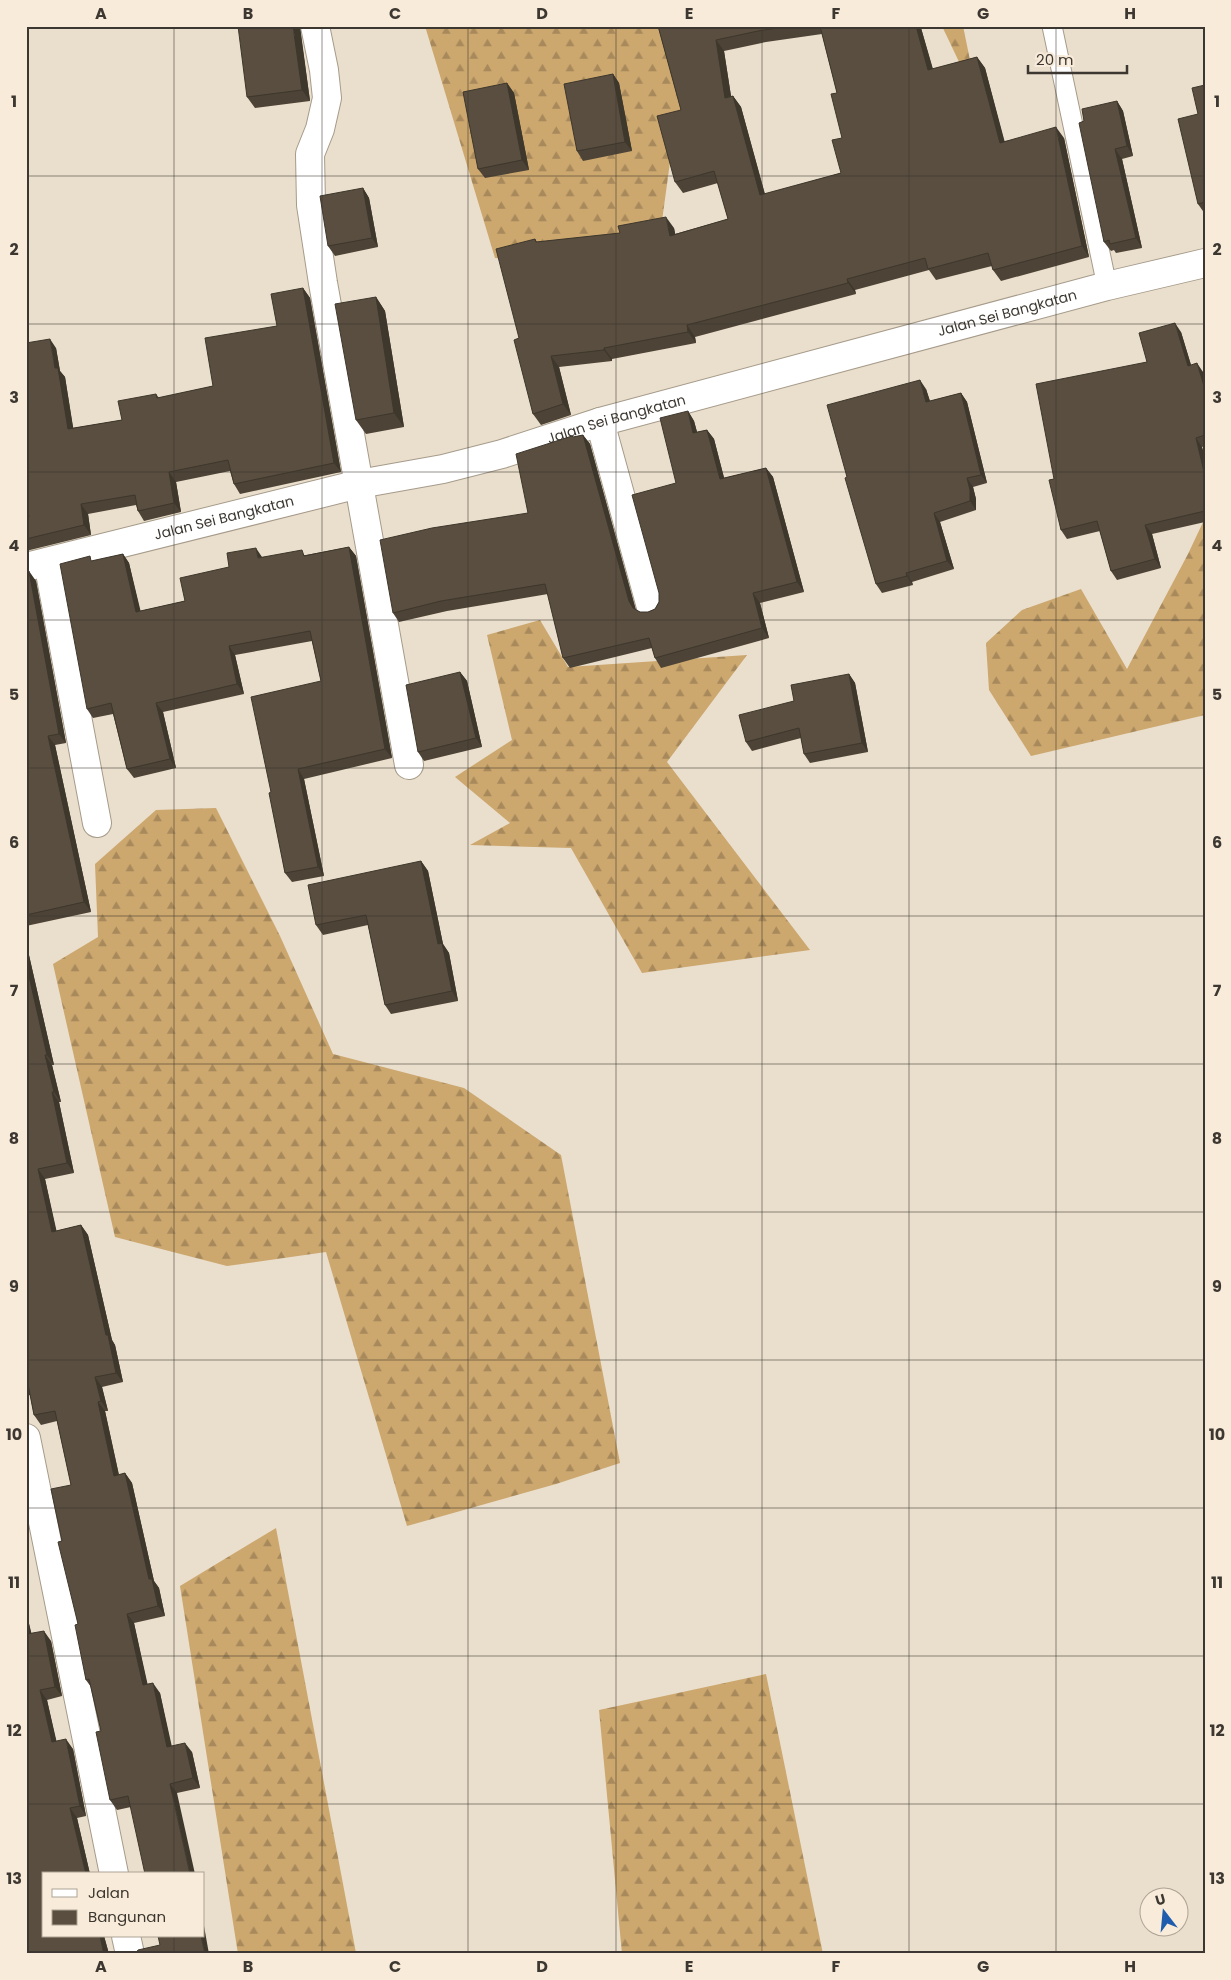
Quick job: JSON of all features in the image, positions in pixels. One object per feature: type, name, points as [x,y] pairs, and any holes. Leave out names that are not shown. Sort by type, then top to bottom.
[{"type":"street","points":[[315,26],[324,70],[327,98],[320,130],[310,154],[311,205],[323,283],[409,765]]},
{"type":"street","name":"Jalan Sei Bangkatan","points":[[37,565],[359,484],[443,469],[502,454],[600,422],[1107,286],[1205,263]]},
{"type":"street","points":[[600,422],[651,607]]},
{"type":"street","points":[[37,565],[97,823]]},
{"type":"street","points":[[26,1438],[114,1872]]},
{"type":"street","points":[[126,1938],[130,1954]]},
{"type":"lane","points":[[1052,26],[1107,286]]},
{"type":"green space","points":[[425,26],[713,26],[673,140],[659,243],[585,265],[495,258]]},
{"type":"green space","points":[[942,26],[963,26],[979,104]]},
{"type":"green space","points":[[1205,518],[1205,715],[1031,756],[989,690],[986,643],[1022,610],[1081,589],[1127,669]]},
{"type":"green space","points":[[540,620],[568,667],[747,655],[667,762],[810,950],[642,973],[571,848],[470,845],[510,823],[455,777],[512,740],[487,635]]},
{"type":"green space","points":[[216,808],[280,936],[333,1054],[464,1088],[561,1155],[620,1463],[556,1484],[407,1526],[326,1252],[227,1266],[115,1237],[53,964],[98,937],[95,864],[156,810]]},
{"type":"green space","points":[[276,1528],[356,1954],[238,1954],[180,1586]]},
{"type":"green space","points":[[766,1674],[823,1954],[622,1954],[599,1710]]},
{"type":"building","points":[[238,26],[293,26],[302,90],[247,97]]},
{"type":"building","points":[[658,26],[790,26],[716,40],[725,98],[733,96],[760,195],[841,173],[832,140],[842,138],[831,94],[837,93],[820,26],[916,26],[928,70],[977,57],[1000,143],[1056,127],[1082,246],[993,270],[988,253],[928,269],[925,258],[847,279],[848,283],[687,325],[688,332],[604,348],[604,350],[551,356],[563,404],[533,414],[514,340],[519,338],[496,249],[535,239],[536,242],[620,233],[618,226],[666,217],[670,236],[728,219],[714,171],[675,182],[657,116],[681,110]]},
{"type":"building","points":[[613,74],[625,142],[577,151],[564,84]]},
{"type":"building","points":[[507,83],[522,160],[478,169],[463,92]]},
{"type":"building","points":[[1205,85],[1205,202],[1198,204],[1178,119],[1198,114],[1192,88]]},
{"type":"building","points":[[1117,101],[1127,146],[1115,149],[1136,238],[1110,244],[1109,240],[1104,242],[1079,123],[1084,121],[1082,109]]},
{"type":"building","points":[[363,188],[372,238],[328,246],[320,196]]},
{"type":"building","points":[[303,288],[334,463],[234,484],[228,460],[169,472],[174,503],[138,511],[135,495],[81,504],[84,525],[26,539],[26,517],[29,517],[26,503],[26,343],[50,339],[55,368],[58,368],[68,429],[122,420],[118,401],[156,394],[157,398],[213,386],[205,338],[277,326],[271,294]]},
{"type":"building","points":[[376,297],[394,413],[356,420],[335,304]]},
{"type":"building","points":[[1175,323],[1188,366],[1197,363],[1205,389],[1205,435],[1196,438],[1205,476],[1205,511],[1145,525],[1155,559],[1111,571],[1097,521],[1061,530],[1049,480],[1054,479],[1036,384],[1147,362],[1139,333]]},
{"type":"building","points":[[920,380],[926,402],[961,393],[981,475],[967,478],[970,501],[934,513],[947,561],[906,573],[907,576],[876,584],[845,478],[847,477],[827,405]]},
{"type":"building","points":[[688,411],[693,433],[707,430],[720,479],[766,468],[797,582],[753,593],[762,628],[655,658],[649,638],[563,658],[545,584],[441,601],[393,613],[380,540],[432,528],[528,513],[516,454],[572,436],[583,435],[629,601],[633,608],[640,612],[648,612],[655,609],[659,602],[659,593],[632,495],[676,483],[660,418]]},
{"type":"building","points":[[349,547],[385,749],[298,769],[318,867],[285,873],[269,793],[271,792],[251,697],[321,681],[310,631],[229,646],[237,684],[156,703],[170,759],[127,769],[111,703],[87,709],[60,564],[90,556],[91,561],[123,554],[136,612],[185,601],[180,578],[229,567],[227,553],[256,548],[258,558],[302,550],[304,556]]},
{"type":"building","points":[[26,571],[29,571],[59,734],[48,736],[84,902],[26,915]]},
{"type":"building","points":[[460,672],[476,738],[418,752],[406,685]]},
{"type":"building","points":[[849,674],[862,743],[804,754],[799,728],[746,742],[739,715],[794,701],[791,685]]},
{"type":"building","points":[[421,861],[438,944],[442,943],[452,991],[385,1005],[366,915],[316,925],[308,885]]},
{"type":"building","points":[[26,963],[47,1055],[45,1055],[67,1163],[38,1169],[52,1232],[81,1225],[106,1335],[108,1335],[116,1373],[95,1377],[101,1401],[98,1402],[114,1476],[125,1473],[149,1579],[152,1579],[158,1606],[127,1614],[143,1685],[153,1683],[167,1747],[185,1743],[193,1778],[170,1784],[190,1872],[145,1872],[128,1796],[110,1800],[96,1732],[101,1731],[89,1679],[86,1680],[75,1625],[78,1624],[58,1542],[62,1541],[51,1489],[71,1485],[55,1411],[34,1415],[28,1384],[26,1384]]},
{"type":"building","points":[[44,1631],[55,1687],[40,1690],[52,1742],[66,1739],[80,1806],[70,1808],[86,1872],[42,1872],[42,1938],[100,1938],[104,1954],[26,1954],[26,1632],[27,1634]]},
{"type":"building","points":[[158,1938],[201,1938],[205,1954],[135,1954],[138,1950],[160,1945]]}]
